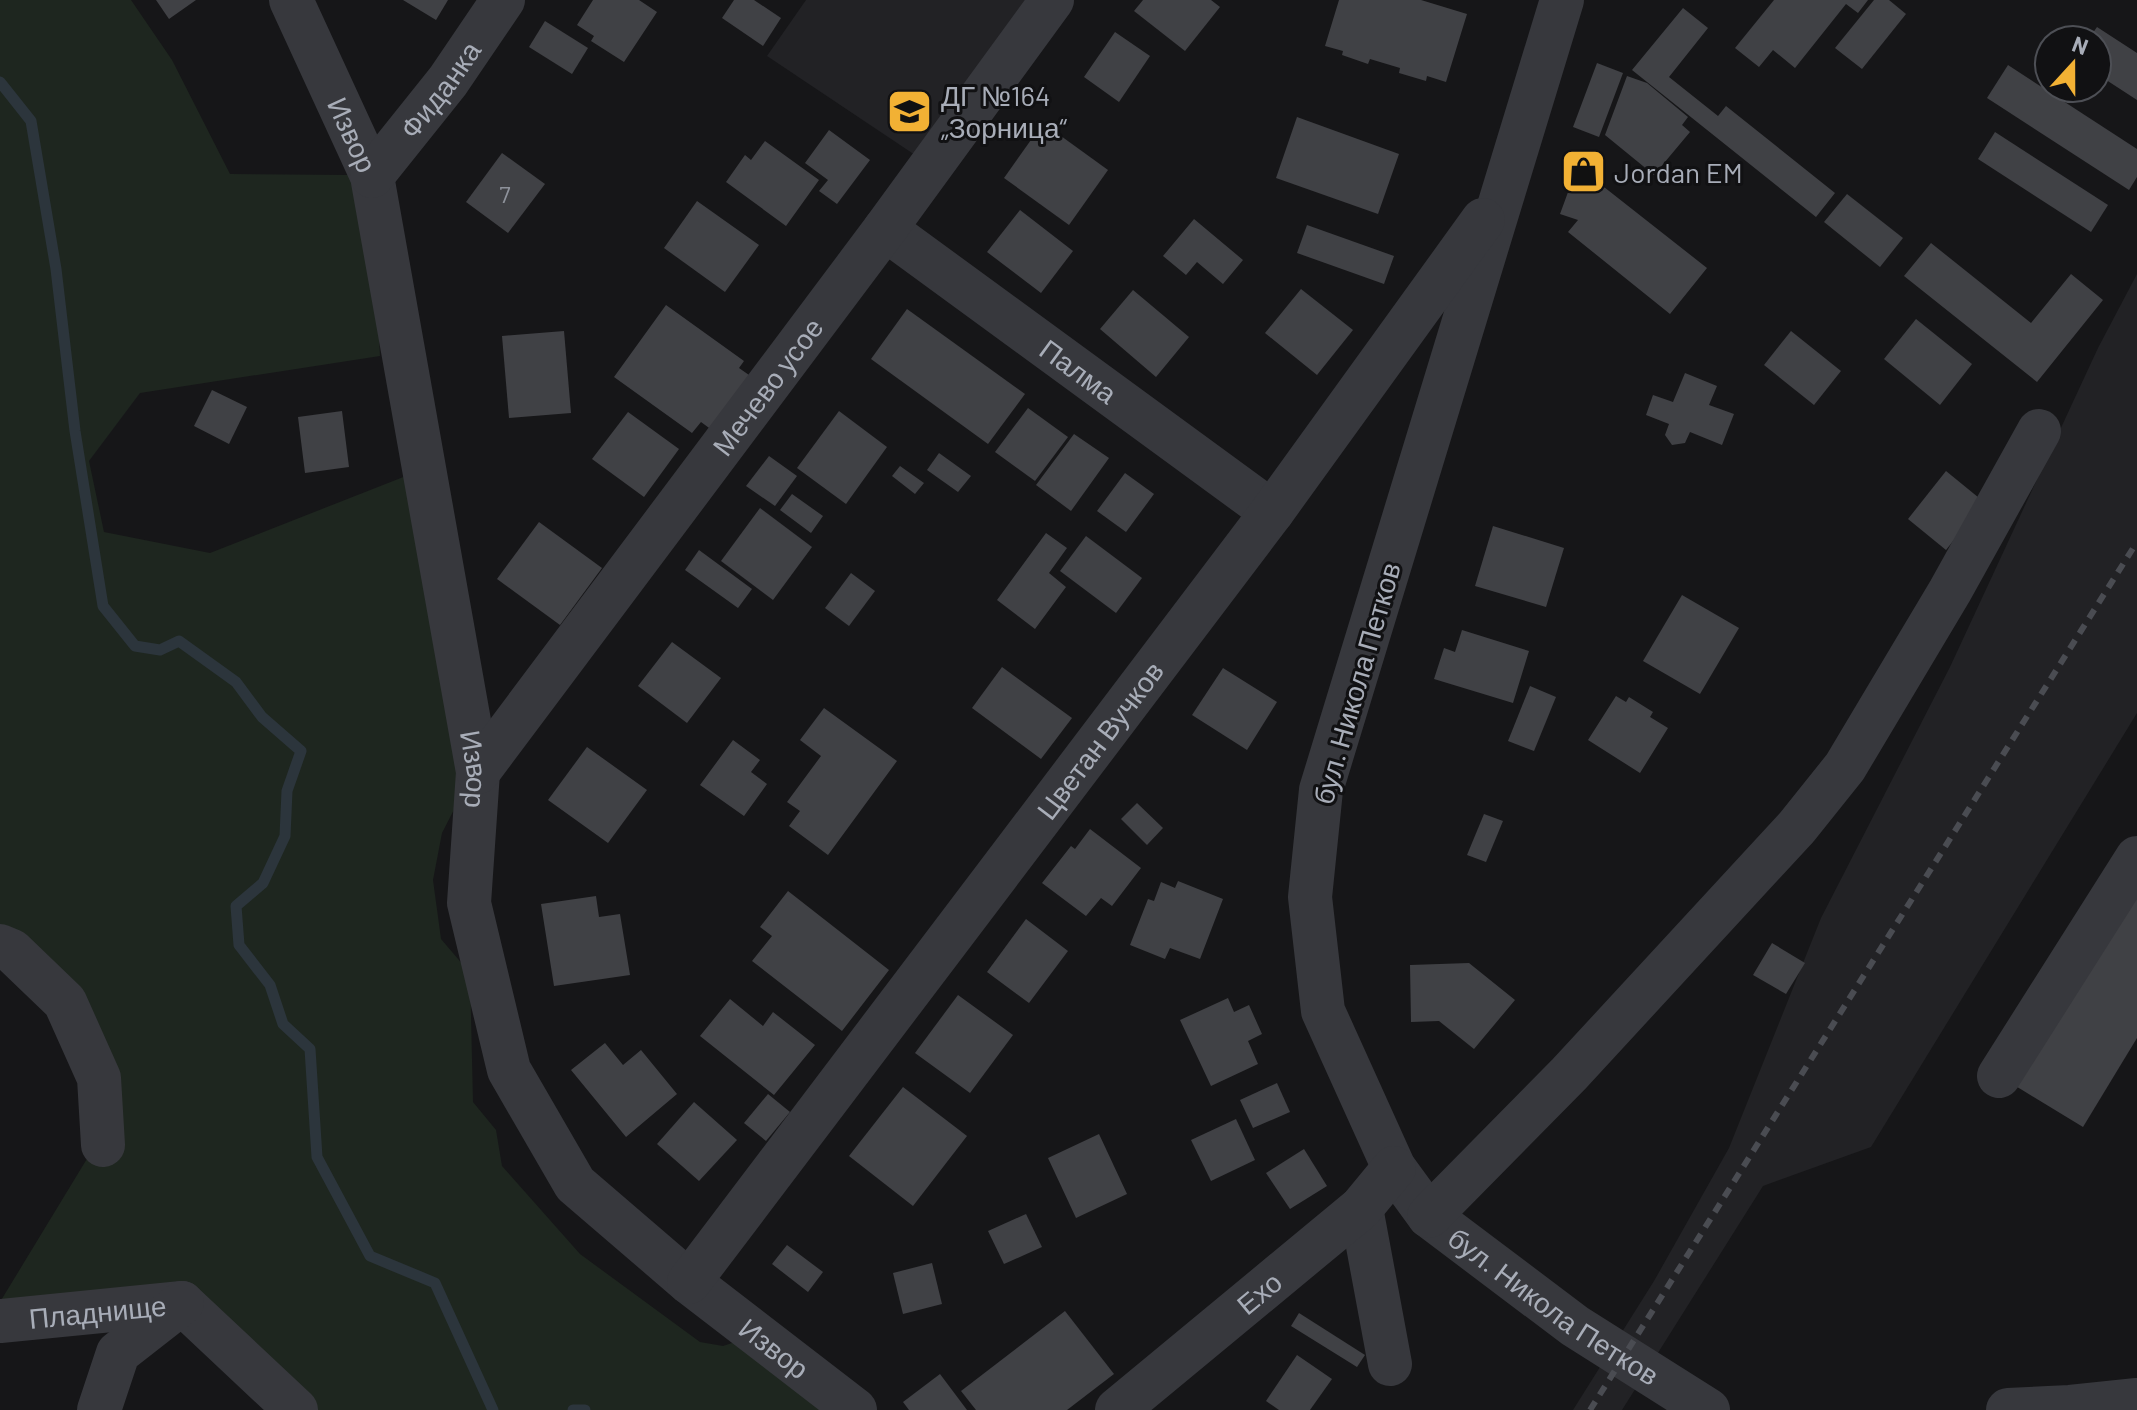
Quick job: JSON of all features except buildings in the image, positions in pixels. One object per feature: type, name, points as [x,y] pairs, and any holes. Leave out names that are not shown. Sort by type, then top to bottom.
[{"type":"street","name":"Извор","points":[[291,0],[372,176],[478,772],[469,903],[509,1070],[575,1184],[689,1282],[855,1410]]},
{"type":"street","name":"Фиданка","points":[[372,176],[448,81],[503,0]]},
{"type":"street","name":"Мечево усое","points":[[478,772],[885,229],[1052,0]]},
{"type":"street","name":"бул. Никола Петков","points":[[1562,0],[1321,790],[1310,897],[1323,1011],[1394,1168],[1429,1216],[1575,1326],[1708,1410]]},
{"type":"street","name":"Цветан Вучков","points":[[689,1282],[1272,512],[1504,191]]},
{"type":"street","name":"Палма","points":[[885,229],[1272,512]]},
{"type":"street","points":[[1429,1216],[1580,1062],[1797,827],[1845,767],[1950,591],[2039,431]]},
{"type":"street","points":[[1999,1076],[2137,858]]},
{"type":"street","points":[[0,946],[12,951],[65,1002],[99,1078],[103,1145]]},
{"type":"street","name":"Ехо","points":[[1117,1410],[1361,1208],[1394,1168]]},
{"type":"street","points":[[1361,1208],[1390,1364]]},
{"type":"street","points":[[99,1410],[118,1353],[182,1303]]},
{"type":"street","name":"Пладнище","points":[[0,1321],[182,1303],[296,1410]]},
{"type":"street","points":[[2008,1410],[2137,1400]]},
{"type":"shaded area","points":[[0,0],[131,0],[172,60],[230,174],[349,175],[375,268],[380,356],[140,393],[89,461],[104,532],[210,553],[411,474],[462,794],[442,833],[433,880],[441,939],[470,973],[473,1102],[496,1130],[502,1166],[580,1254],[700,1342],[723,1346],[753,1336],[849,1410],[312,1410],[183,1296],[0,1302],[116,1111],[0,927]]},
{"type":"shaded area","name":"ДГ №164 „Зорница“","points":[[806,0],[1052,0],[930,165],[767,56]]},
{"type":"shaded area","points":[[2137,274],[2137,713],[1871,1147],[1763,1186],[1622,1410],[1573,1410],[1654,1281],[1729,1148],[1821,918],[1950,667],[2098,348]]},
{"type":"waterway","points":[[0,82],[31,121],[56,269],[75,431],[103,606],[135,646],[160,650],[179,641],[236,682],[262,717],[301,751],[287,791],[285,836],[263,883],[236,906],[239,945],[270,985],[283,1024],[310,1049],[317,1157],[370,1256],[435,1283],[493,1410]]},
{"type":"waterway","points":[[573,1410],[585,1410]]},
{"type":"railway","points":[[1590,1410],[2137,542]]},
{"type":"place","name":"ДГ №164 „Зорница“","points":[[910,111]]},
{"type":"place","name":"Jordan EM","points":[[1583,172]]}]
